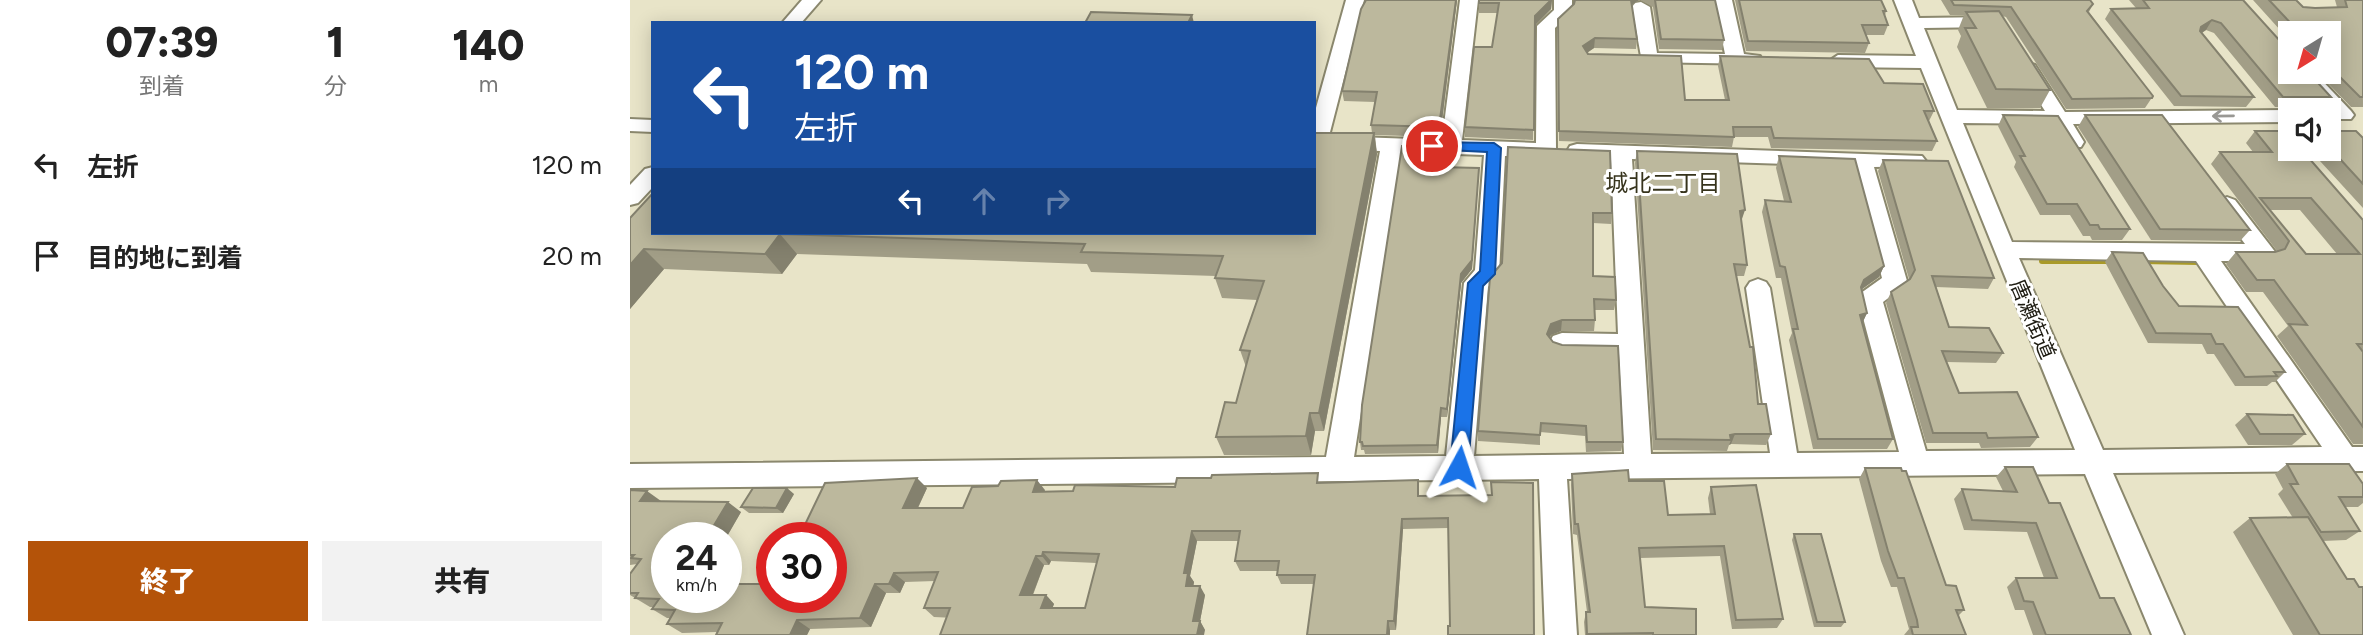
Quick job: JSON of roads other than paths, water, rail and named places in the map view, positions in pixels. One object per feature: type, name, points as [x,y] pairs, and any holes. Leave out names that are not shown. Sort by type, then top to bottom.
[{"type":"street","points":[[793,21],[812,0]]},
{"type":"street","points":[[1355,0],[1316,142],[1862,160],[1969,161]]},
{"type":"street","points":[[1451,147],[1469,0]]},
{"type":"street","points":[[1546,150],[1546,26],[1563,12],[1563,0]]},
{"type":"street","points":[[1723,0],[1736,60]]},
{"type":"street","name":"唐瀬街道","points":[[1903,0],[2004,250],[2168,635]]},
{"type":"street","points":[[1641,7],[1642,58],[1777,61]]},
{"type":"street","points":[[1913,23],[1998,22],[2005,33]]},
{"type":"street","points":[[2018,54],[2087,162]]},
{"type":"street","points":[[1818,61],[1928,62]]},
{"type":"street","points":[[2314,84],[2344,118]]},
{"type":"street","points":[[2249,94],[2266,116]]},
{"type":"street","points":[[2152,95],[2169,124]]},
{"type":"street","points":[[1950,116],[2169,124],[2266,116],[2278,121]]},
{"type":"street","points":[[630,125],[651,126]]},
{"type":"street","points":[[1338,469],[1392,145]]},
{"type":"street","points":[[1459,467],[1476,283],[1488,274],[1494,148]]},
{"type":"street","points":[[1620,152],[1638,466]]},
{"type":"street","points":[[1862,160],[1895,281],[1870,299],[1916,463]]},
{"type":"street","points":[[630,198],[651,176]]},
{"type":"street","points":[[2004,250],[2264,253],[2217,190]]},
{"type":"street","points":[[2130,229],[2144,252]]},
{"type":"street","points":[[2202,253],[2354,459]]},
{"type":"street","points":[[1758,288],[1785,464]]},
{"type":"street","points":[[1562,343],[1631,344]]},
{"type":"street","points":[[630,476],[2354,459]]},
{"type":"street","points":[[1552,467],[1561,635]]},
{"type":"waterway","points":[[2042,261],[2115,261]]},
{"type":"waterway","points":[[2141,261],[2199,262]]},
{"type":"district","name":"城北二丁目","points":[[1663,183]]}]
